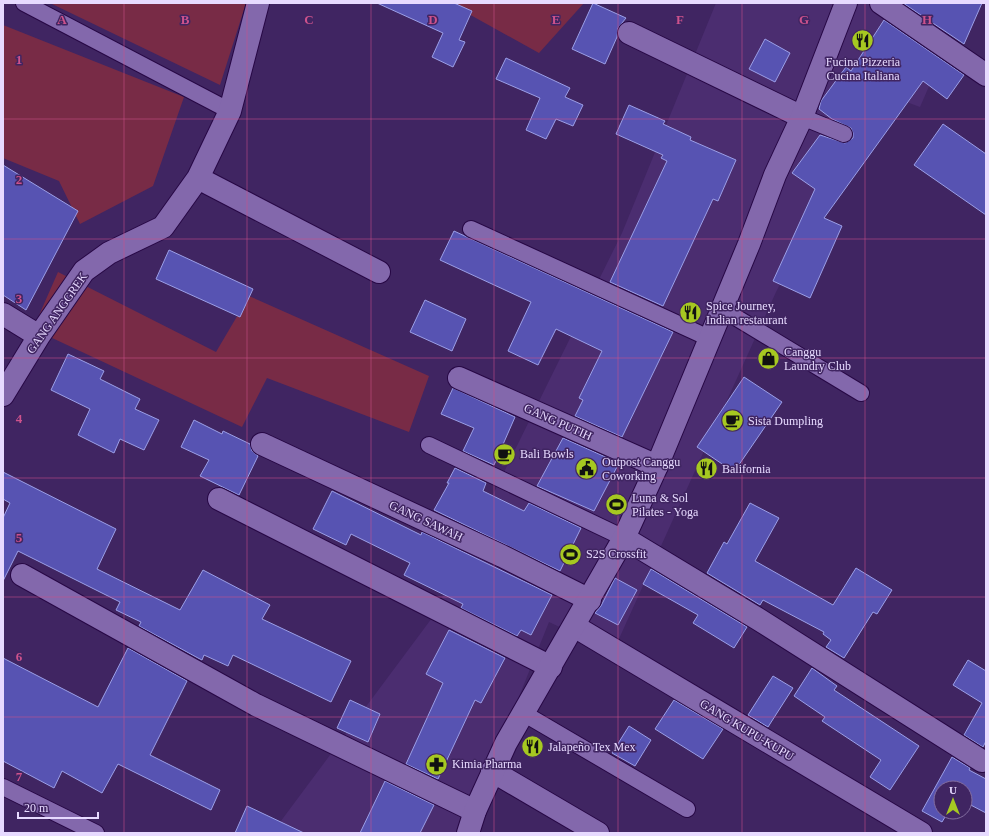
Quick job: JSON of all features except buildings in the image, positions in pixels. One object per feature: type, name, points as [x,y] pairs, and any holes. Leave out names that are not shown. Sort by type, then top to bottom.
[{"type":"street","name":"GANG ANGGREK","points":[[3,395],[39,336],[84,272],[109,253],[163,227],[198,178],[230,111],[258,3]]},
{"type":"street","points":[[468,833],[475,811],[492,771],[523,713],[590,600],[624,538],[657,466],[710,339],[775,175],[802,117],[846,3]]},
{"type":"street","points":[[881,3],[986,75]]},
{"type":"street","points":[[629,33],[802,117]]},
{"type":"street","points":[[198,178],[379,272]]},
{"type":"street","points":[[3,314],[39,336]]},
{"type":"street","name":"GANG PUTIH","points":[[459,378],[657,466]]},
{"type":"street","name":"GANG SAWAH","points":[[262,444],[502,556],[590,600]]},
{"type":"street","points":[[219,499],[551,667]]},
{"type":"street","points":[[624,538],[758,619],[982,761]]},
{"type":"street","points":[[22,575],[256,705],[475,811]]},
{"type":"street","name":"GANG KUPU-KUPU","points":[[574,626],[921,833]]},
{"type":"street","points":[[492,771],[598,833]]},
{"type":"lane","points":[[24,3],[230,111]]},
{"type":"lane","points":[[802,117],[844,134]]},
{"type":"lane","points":[[471,230],[710,339]]},
{"type":"lane","points":[[722,309],[861,392]]},
{"type":"lane","points":[[429,445],[624,538]]},
{"type":"lane","points":[[523,713],[687,809]]},
{"type":"lane","points":[[3,787],[96,833]]},
{"type":"shaded area","points":[[50,3],[246,3],[220,85]]},
{"type":"shaded area","points":[[449,3],[584,3],[539,53]]},
{"type":"shaded area","points":[[716,3],[951,3],[940,61],[920,107],[888,95],[845,158],[776,292],[613,652],[549,622],[464,833],[272,833],[432,618],[622,233]]},
{"type":"shaded area","points":[[3,25],[184,97],[153,186],[80,224],[59,181],[3,158]]},
{"type":"shaded area","points":[[58,272],[216,352],[249,296],[429,376],[409,432],[267,378],[242,427],[33,329]]},
{"type":"place","name":"Fucina Pizzeria Cucina Italiana","points":[[863,41]]},
{"type":"place","name":"Spice Journey, Indian restaurant","points":[[691,313]]},
{"type":"place","name":"Canggu Laundry Club","points":[[769,359]]},
{"type":"place","name":"Sista Dumpling","points":[[732,421]]},
{"type":"place","name":"Bali Bowls","points":[[505,454]]},
{"type":"place","name":"Outpost Canggu Coworking","points":[[587,469]]},
{"type":"place","name":"Balifornia","points":[[706,469]]},
{"type":"place","name":"Luna & Sol Pilates - Yoga","points":[[616,505]]},
{"type":"place","name":"S2S Crossfit","points":[[570,554]]},
{"type":"place","name":"Jalapeño Tex Mex","points":[[532,747]]},
{"type":"place","name":"Kimia Pharma","points":[[437,764]]}]
